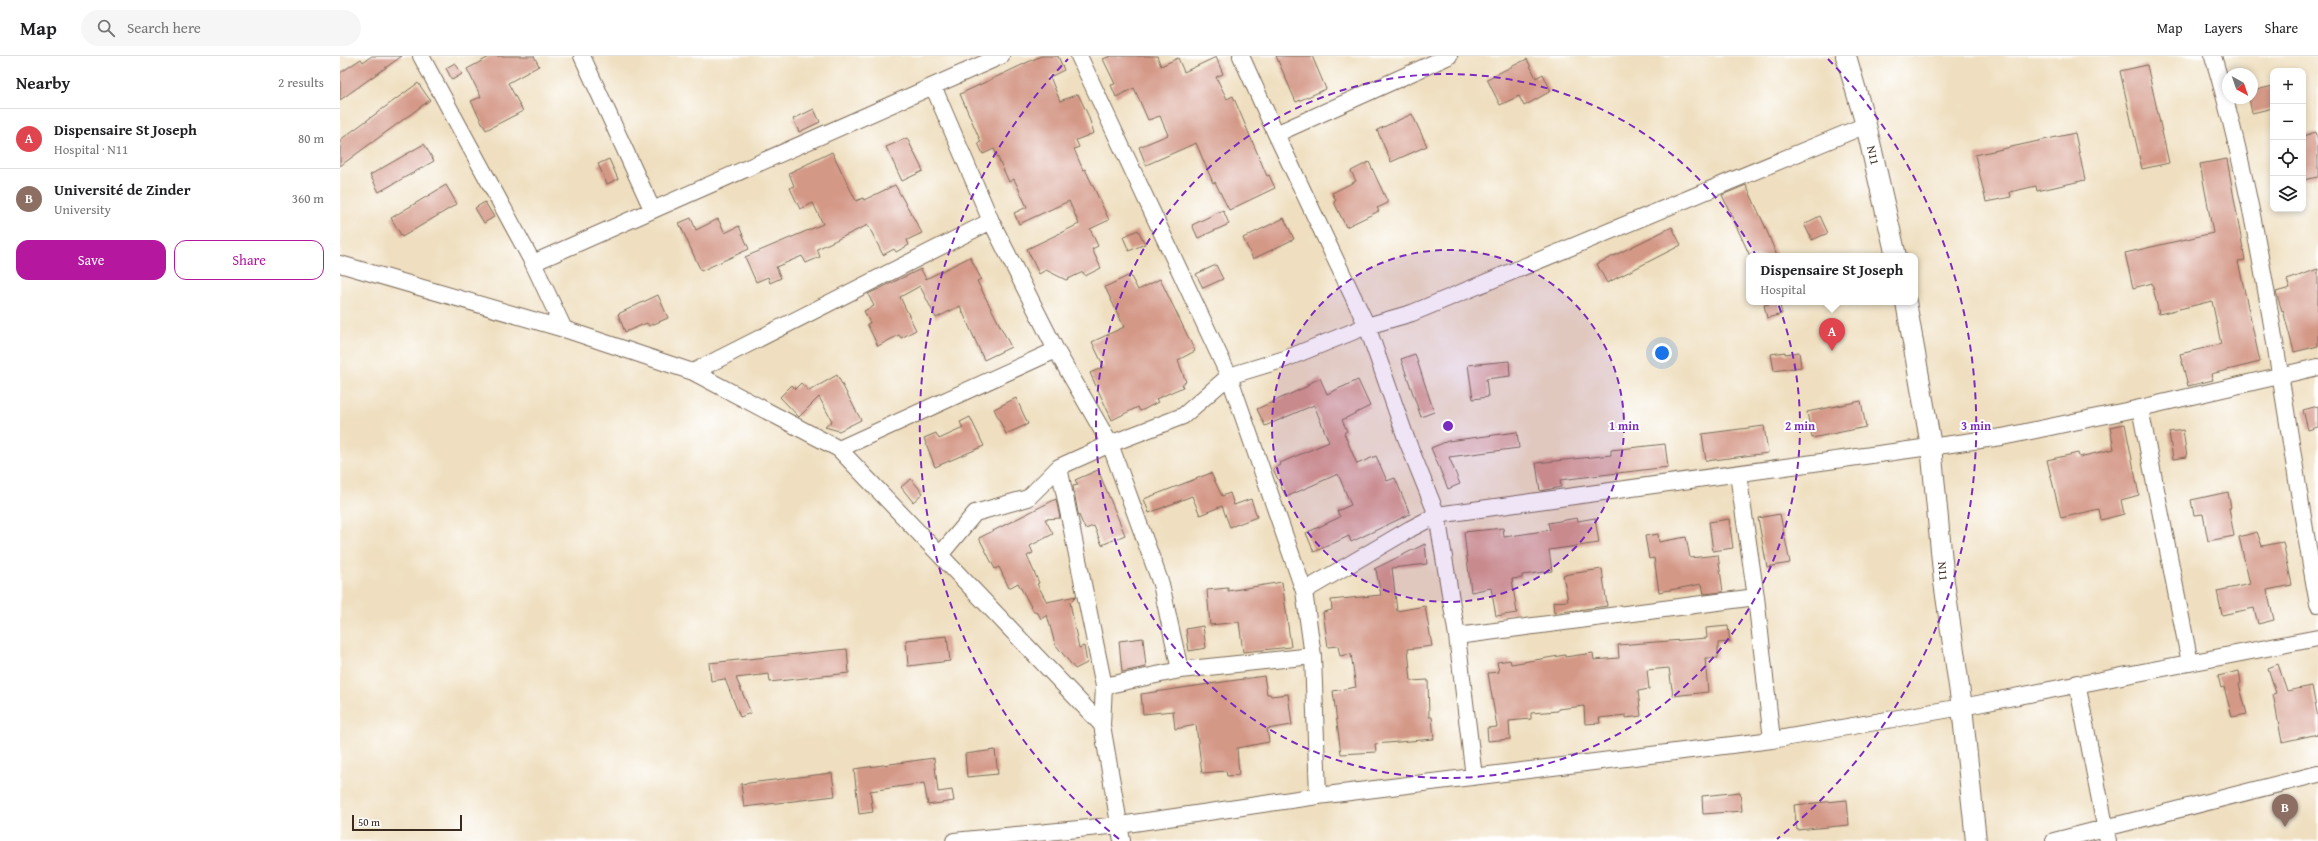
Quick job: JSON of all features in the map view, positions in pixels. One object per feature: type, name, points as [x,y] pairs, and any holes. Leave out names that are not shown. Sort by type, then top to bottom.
[{"type":"main road","name":"N11","points":[[1846,56],[1866,125],[1895,253]]},
{"type":"main road","name":"N11","points":[[1907,305],[1931,446],[1944,582],[1962,707],[1976,841]]},
{"type":"street","points":[[421,56],[533,263],[564,329]]},
{"type":"street","points":[[582,56],[652,209]]},
{"type":"street","points":[[533,263],[652,209],[1001,56]]},
{"type":"street","points":[[1078,56],[1229,376],[1304,592],[1313,656],[1318,796]]},
{"type":"street","points":[[1241,56],[1276,134],[1367,326],[1406,438],[1437,515],[1457,636],[1474,777]]},
{"type":"street","points":[[1276,134],[1449,56]]},
{"type":"street","points":[[2213,56],[2230,114],[2247,190],[2280,374],[2297,493],[2318,604]]},
{"type":"street","points":[[933,86],[991,221],[1056,350],[1110,444],[1161,584],[1173,632],[1180,670]]},
{"type":"street","points":[[940,555],[975,513],[1028,498],[1059,467],[1110,444],[1183,416],[1229,376],[1285,359],[1367,326],[1412,313],[1866,125]]},
{"type":"street","points":[[693,372],[991,221]]},
{"type":"street","points":[[340,264],[564,329],[693,372],[839,449],[1102,725]]},
{"type":"street","points":[[839,449],[1056,350]]},
{"type":"street","points":[[1304,592],[1410,529],[1437,515],[2002,437],[2140,408],[2280,374],[2318,367]]},
{"type":"street","points":[[2140,408],[2190,663]]},
{"type":"street","points":[[1059,467],[1104,686],[1102,725],[1122,841]]},
{"type":"street","points":[[1738,474],[1756,597],[1772,740]]},
{"type":"street","points":[[1457,636],[1756,597]]},
{"type":"street","points":[[954,841],[993,839],[1120,825],[1318,796],[1772,740],[1962,707],[2077,683],[2318,638]]},
{"type":"street","points":[[1104,686],[1180,670],[1313,656]]},
{"type":"street","points":[[2077,683],[2107,835]]},
{"type":"street","points":[[2054,841],[2107,835],[2318,774]]},
{"type":"building","points":[[372,56],[402,56],[340,100],[340,73],[361,59],[363,62]]},
{"type":"building","points":[[491,56],[534,56],[539,66],[508,83],[523,111],[486,130],[471,101],[481,97],[467,69]]},
{"type":"building","points":[[1041,56],[1058,56],[1064,70],[1050,77],[1060,101],[1078,94],[1088,115],[1094,133],[1076,140],[1079,147],[1074,149],[1083,170],[1085,169],[1109,220],[1090,229],[1098,246],[1092,249],[1101,268],[1085,276],[1083,272],[1066,280],[1046,270],[1039,274],[1027,249],[1079,224],[1069,201],[1019,224],[1014,213],[1027,207],[1014,179],[1009,182],[994,149],[983,154],[978,143],[981,142],[960,94]]},
{"type":"building","points":[[1111,56],[1157,56],[1161,66],[1178,58],[1184,72],[1216,57],[1223,74],[1216,77],[1227,99],[1233,96],[1267,176],[1269,175],[1275,188],[1229,210],[1215,182],[1213,183],[1196,143],[1146,165],[1139,147],[1168,135],[1160,116],[1148,120],[1134,88],[1116,97],[1111,85],[1115,84],[1103,59]]},
{"type":"building","points":[[1276,56],[1312,56],[1326,89],[1296,102]]},
{"type":"building","points":[[1527,59],[1536,78],[1543,74],[1551,91],[1524,106],[1519,96],[1500,105],[1487,79]]},
{"type":"building","points":[[455,63],[462,74],[452,80],[446,68]]},
{"type":"building","points":[[2147,65],[2169,163],[2142,169],[2120,71]]},
{"type":"building","points":[[418,83],[430,100],[340,166],[340,140]]},
{"type":"building","points":[[2270,87],[2270,109],[2252,113],[2250,104],[2258,104],[2258,90]]},
{"type":"building","points":[[814,109],[820,122],[799,132],[793,119]]},
{"type":"building","points":[[1412,114],[1427,146],[1391,162],[1377,130]]},
{"type":"building","points":[[2316,132],[2318,140],[2318,177],[2306,179],[2306,140],[2306,135]]},
{"type":"building","points":[[2075,133],[2085,180],[2037,191],[2036,186],[2010,192],[2011,197],[1986,202],[1975,155]]},
{"type":"building","points":[[907,138],[923,171],[902,181],[886,147]]},
{"type":"building","points":[[424,144],[434,161],[379,192],[370,175]]},
{"type":"building","points":[[832,152],[856,201],[863,198],[864,200],[895,185],[922,233],[907,240],[909,245],[896,252],[894,249],[883,255],[868,225],[817,249],[820,257],[806,263],[802,256],[776,267],[781,278],[770,283],[768,277],[756,282],[745,257],[823,224],[813,203],[800,209],[790,188],[794,186],[789,173]]},
{"type":"building","points":[[609,159],[618,179],[607,184],[598,164]]},
{"type":"building","points":[[2227,159],[2245,260],[2238,261],[2260,362],[2211,374],[2213,380],[2188,386],[2180,354],[2221,344],[2212,301],[2159,314],[2152,283],[2133,288],[2125,253],[2213,233],[2200,164]]},
{"type":"building","points":[[1369,162],[1388,203],[1377,208],[1379,211],[1346,227],[1334,202],[1336,200],[1332,193],[1356,181],[1351,171]]},
{"type":"building","points":[[446,185],[457,204],[402,237],[391,218]]},
{"type":"building","points":[[1746,185],[1776,253],[1749,253],[1722,195]]},
{"type":"building","points":[[485,202],[494,217],[484,223],[475,208]]},
{"type":"building","points":[[1223,210],[1229,224],[1198,238],[1192,225]]},
{"type":"building","points":[[1820,216],[1828,233],[1812,240],[1804,224]]},
{"type":"building","points":[[691,218],[696,230],[718,219],[725,233],[739,226],[749,249],[701,271],[679,223]]},
{"type":"building","points":[[1284,218],[1294,239],[1253,259],[1243,238]]},
{"type":"building","points":[[1672,227],[1681,245],[1607,283],[1597,264]]},
{"type":"building","points":[[1138,230],[1145,244],[1129,251],[1123,237]]},
{"type":"building","points":[[970,257],[981,279],[977,281],[1011,347],[984,360],[960,306],[936,318],[920,286],[900,297],[916,330],[901,338],[899,335],[878,346],[867,324],[870,323],[864,311],[874,306],[868,294],[921,269],[926,279]]},
{"type":"building","points":[[1216,265],[1223,279],[1203,288],[1196,274]]},
{"type":"building","points":[[2318,269],[2318,346],[2294,352],[2283,310],[2282,311],[2276,292],[2290,288],[2287,280]]},
{"type":"building","points":[[1130,275],[1138,290],[1160,279],[1195,351],[1178,360],[1186,382],[1182,384],[1183,387],[1156,399],[1158,402],[1145,409],[1140,411],[1138,407],[1112,420],[1090,373],[1104,367],[1092,342],[1124,327],[1105,287]]},
{"type":"building","points":[[658,295],[668,318],[649,326],[647,323],[625,332],[618,314]]},
{"type":"building","points":[[1764,305],[1780,305],[1782,314],[1767,318]]},
{"type":"building","points":[[1785,352],[1785,354],[1799,352],[1801,367],[1774,371],[1771,354]]},
{"type":"building","points":[[1415,354],[1434,412],[1421,417],[1401,359]]},
{"type":"building","points":[[1509,361],[1510,376],[1486,379],[1488,397],[1473,399],[1468,365]]},
{"type":"building","points":[[837,375],[861,420],[839,431],[825,427],[832,421],[819,397],[799,417],[780,397],[792,385],[795,389],[801,383],[809,391]]},
{"type":"building","points":[[1320,378],[1327,394],[1358,380],[1370,406],[1342,420],[1347,431],[1344,433],[1357,464],[1376,456],[1387,481],[1395,478],[1410,514],[1351,542],[1349,536],[1314,552],[1306,533],[1340,517],[1337,511],[1351,505],[1338,474],[1286,497],[1273,469],[1281,465],[1280,463],[1329,442],[1314,405],[1265,426],[1257,409],[1308,386],[1308,384]]},
{"type":"building","points":[[1016,398],[1028,424],[1006,434],[994,409]]},
{"type":"building","points":[[1861,401],[1866,427],[1812,438],[1807,412]]},
{"type":"building","points":[[2318,406],[2318,427],[2308,430],[2303,410]]},
{"type":"building","points":[[970,417],[984,446],[935,467],[924,438],[936,433],[939,439],[963,428],[960,422]]},
{"type":"building","points":[[2125,424],[2139,495],[2121,500],[2124,514],[2101,520],[2099,509],[2061,518],[2047,460],[2078,453],[2079,457],[2114,449],[2110,427]]},
{"type":"building","points":[[1764,426],[1768,453],[1706,461],[1702,434]]},
{"type":"building","points":[[2183,430],[2187,457],[2173,459],[2169,432]]},
{"type":"building","points":[[1517,432],[1519,448],[1449,457],[1460,484],[1448,489],[1431,448],[1448,441]]},
{"type":"building","points":[[1665,444],[1668,467],[1560,480],[1561,487],[1540,491],[1536,463],[1611,455],[1611,450]]},
{"type":"building","points":[[1098,470],[1125,535],[1102,545],[1094,526],[1085,529],[1078,513],[1073,486],[1078,485],[1075,480]]},
{"type":"building","points":[[1211,473],[1222,496],[1230,493],[1234,505],[1251,499],[1257,517],[1230,527],[1222,506],[1200,515],[1192,496],[1149,513],[1144,499]]},
{"type":"building","points":[[911,479],[923,493],[913,502],[901,487]]},
{"type":"building","points":[[2228,492],[2234,536],[2208,541],[2203,514],[2194,515],[2191,500]]},
{"type":"building","points":[[1056,499],[1060,518],[1045,519],[1053,534],[1030,546],[1033,553],[1027,556],[1039,583],[1037,584],[1047,602],[1076,596],[1070,602],[1079,648],[1084,646],[1087,663],[1075,669],[1055,644],[1047,615],[1041,619],[1038,613],[1034,612],[1018,583],[1009,588],[999,567],[995,569],[979,538]]},
{"type":"building","points":[[1780,514],[1790,563],[1767,567],[1758,518]]},
{"type":"building","points":[[1577,518],[1578,521],[1595,518],[1599,543],[1549,550],[1552,571],[1522,575],[1522,578],[1512,579],[1517,613],[1496,616],[1491,588],[1471,592],[1464,532],[1503,528],[1504,537],[1550,530],[1548,523]]},
{"type":"building","points":[[1729,519],[1733,548],[1713,551],[1709,522]]},
{"type":"building","points":[[2257,532],[2262,546],[2283,542],[2292,585],[2267,590],[2274,620],[2258,624],[2254,608],[2222,615],[2217,591],[2250,584],[2239,537]]},
{"type":"building","points":[[1658,534],[1659,542],[1686,537],[1690,558],[1718,555],[1723,592],[1704,594],[1702,584],[1659,592],[1654,558],[1649,559],[1645,536]]},
{"type":"building","points":[[1425,544],[1427,564],[1392,568],[1397,611],[1425,606],[1432,646],[1408,649],[1411,681],[1428,680],[1429,717],[1432,717],[1434,739],[1375,744],[1376,752],[1341,754],[1333,691],[1356,687],[1351,654],[1340,656],[1338,646],[1328,647],[1323,612],[1332,610],[1331,600],[1381,595],[1376,570],[1374,569]]},
{"type":"building","points":[[1602,569],[1607,606],[1554,613],[1553,602],[1568,601],[1563,575]]},
{"type":"building","points":[[1282,582],[1291,647],[1243,652],[1239,622],[1210,625],[1207,590],[1228,588],[1228,591]]},
{"type":"building","points":[[1203,626],[1206,648],[1189,651],[1186,629]]},
{"type":"building","points":[[1728,626],[1730,642],[1718,643],[1718,658],[1705,658],[1708,692],[1673,696],[1669,668],[1647,670],[1649,689],[1638,691],[1641,716],[1626,718],[1626,715],[1599,718],[1600,723],[1585,724],[1584,706],[1558,709],[1558,711],[1531,713],[1531,719],[1509,721],[1510,739],[1488,741],[1487,728],[1497,727],[1488,673],[1499,672],[1497,662],[1510,660],[1511,664],[1565,655],[1565,657],[1593,653],[1594,660],[1619,658],[1618,645],[1707,638],[1706,628]]},
{"type":"building","points":[[947,636],[950,661],[908,666],[906,640]]},
{"type":"building","points":[[1143,638],[1146,667],[1122,672],[1119,641]]},
{"type":"building","points":[[847,649],[849,673],[770,682],[769,674],[736,678],[751,713],[740,717],[725,679],[711,681],[709,663]]},
{"type":"building","points":[[2278,664],[2287,691],[2312,686],[2318,718],[2318,734],[2282,742],[2273,694],[2276,693],[2268,668]]},
{"type":"building","points":[[2239,671],[2241,683],[2239,684],[2247,714],[2232,717],[2224,687],[2221,688],[2218,676]]},
{"type":"building","points":[[1264,676],[1267,694],[1270,694],[1271,696],[1288,694],[1292,725],[1267,729],[1269,742],[1237,748],[1239,775],[1227,776],[1226,771],[1202,773],[1196,725],[1175,729],[1173,711],[1143,714],[1141,694]]},
{"type":"building","points":[[995,750],[998,774],[967,777],[965,754]]},
{"type":"building","points":[[934,758],[938,792],[952,790],[954,801],[928,805],[924,783],[870,791],[873,812],[859,814],[854,769]]},
{"type":"building","points":[[832,773],[835,796],[744,807],[741,784]]},
{"type":"building","points":[[1740,792],[1742,811],[1703,814],[1702,796]]},
{"type":"building","points":[[1847,800],[1849,825],[1797,830],[1794,805]]},
{"type":"place","name":"Dispensaire St Joseph","points":[[1832,351]]},
{"type":"place","name":"Université de Zinder","points":[[2285,827]]}]
